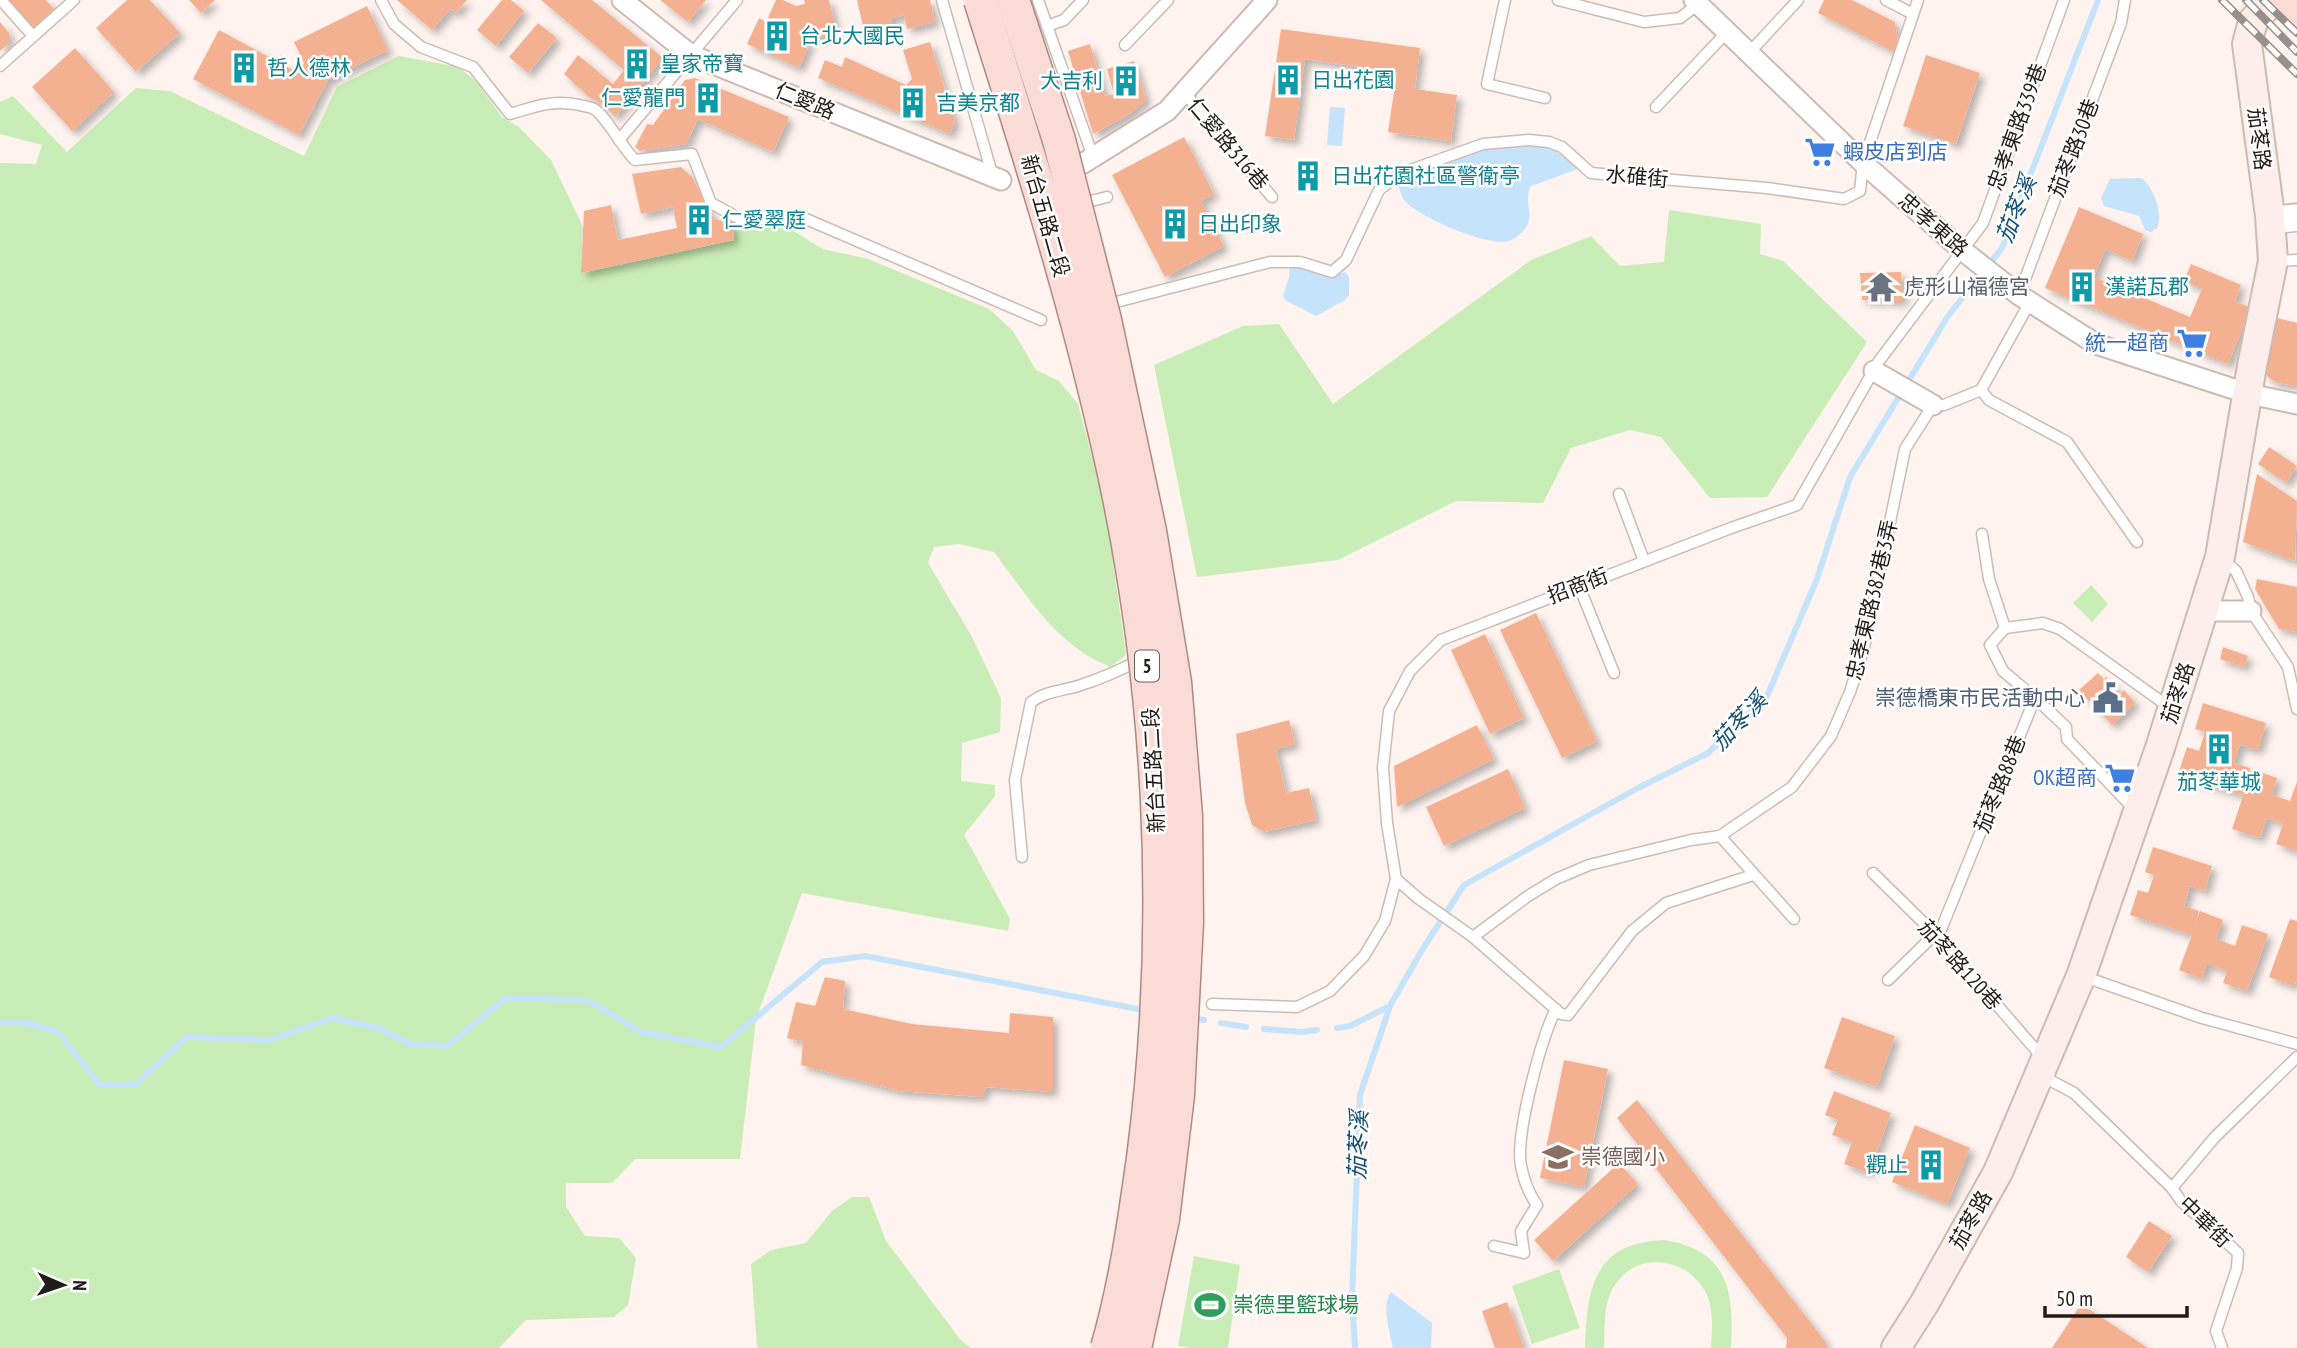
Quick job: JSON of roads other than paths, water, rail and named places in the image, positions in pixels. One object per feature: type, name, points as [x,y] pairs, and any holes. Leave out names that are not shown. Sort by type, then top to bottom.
[{"type":"main road","name":"新台五路二段","points":[[980,0],[1038,192],[1107,439],[1146,656],[1156,764],[1160,885],[1157,1002],[1165,1093],[1163,1219],[1135,1348]]},
{"type":"main road","name":"新台五路二段","points":[[1013,0],[1059,140],[1105,320],[1136,460],[1175,682],[1186,816],[1187,909],[1165,1093],[1122,1296],[1107,1348]]},
{"type":"main road","points":[[2281,0],[2297,12]]},
{"type":"street","name":"仁愛路","points":[[622,0],[691,55],[997,178]]},
{"type":"street","points":[[1087,161],[1167,111],[1267,0]]},
{"type":"street","name":"茄苳路","points":[[1896,1348],[1924,1304],[1998,1172],[2081,976],[2205,611],[2220,557],[2249,394],[2285,261],[2284,221],[2247,44],[2253,22],[2273,0]]},
{"type":"street","name":"忠孝東路","points":[[1696,2],[1863,163],[1965,253],[2020,295],[2096,344],[2249,394],[2297,404]]},
{"type":"street","points":[[1874,371],[1933,405]]},
{"type":"street","points":[[2205,611],[2251,611]]},
{"type":"lane","points":[[1,0],[33,36]]},
{"type":"lane","points":[[0,66],[75,0]]},
{"type":"lane","points":[[381,0],[394,24],[421,47],[473,67],[510,114],[549,102],[595,109],[625,151],[635,160],[692,153],[711,203],[740,219],[806,219],[1041,320]]},
{"type":"lane","points":[[619,140],[737,0]]},
{"type":"lane","points":[[942,0],[997,178]]},
{"type":"lane","points":[[1038,0],[1087,161]]},
{"type":"lane","points":[[1047,26],[1064,20],[1083,0]]},
{"type":"lane","points":[[1125,45],[1168,0]]},
{"type":"lane","points":[[1505,0],[1487,84],[1545,98]]},
{"type":"lane","points":[[1558,0],[1644,22],[1680,18],[1696,2]]},
{"type":"lane","points":[[1749,53],[1798,0]]},
{"type":"lane","points":[[1886,0],[1913,15]]},
{"type":"lane","name":"水碓街","points":[[1120,301],[1269,262],[1300,262],[1332,272],[1346,260],[1379,190],[1399,174],[1483,144],[1529,140],[1549,142],[1562,147],[1591,173],[1767,188],[1844,199],[1860,191],[1863,163],[1918,0]]},
{"type":"lane","name":"忠孝東路339巷","points":[[1965,253],[1983,223],[2064,0]]},
{"type":"lane","name":"茄苳路30巷","points":[[1981,390],[2020,295],[2121,23],[2124,0]]},
{"type":"lane","points":[[1656,107],[1727,32]]},
{"type":"lane","name":"仁愛路316巷","points":[[1184,91],[1272,197]]},
{"type":"lane","points":[[1075,205],[1107,197]]},
{"type":"lane","name":"招商街","points":[[1212,1004],[1297,1007],[1330,991],[1364,956],[1385,921],[1396,878],[1387,823],[1384,768],[1389,711],[1410,671],[1441,640],[1797,505],[1874,371],[1965,253]]},
{"type":"lane","points":[[1933,405],[1944,405],[1981,390],[1989,400],[2067,442],[2137,542]]},
{"type":"lane","name":"忠孝東路382巷3弄","points":[[1720,836],[1792,787],[1831,736],[1850,692],[1864,648],[1905,449],[1933,405]]},
{"type":"lane","points":[[1619,494],[1644,561]]},
{"type":"lane","points":[[1982,534],[1989,579],[2004,628]]},
{"type":"lane","points":[[2220,557],[2236,571],[2248,597],[2251,611],[2292,666],[2297,709]]},
{"type":"lane","points":[[1578,586],[1614,673]]},
{"type":"lane","points":[[2137,813],[2067,739],[2066,727],[2003,671],[1990,645],[2004,628],[2043,623],[2060,629],[2172,709]]},
{"type":"lane","points":[[1022,857],[1015,780],[1031,702],[1042,694],[1112,674],[1146,656]]},
{"type":"lane","name":"茄苳路88巷","points":[[1936,935],[2035,698]]},
{"type":"lane","points":[[1473,937],[1528,896],[1589,864],[1691,840],[1720,836],[1794,919]]},
{"type":"lane","name":"茄苳路120巷","points":[[1873,873],[1936,935],[2042,1067]]},
{"type":"lane","points":[[1396,878],[1419,899],[1473,937],[1561,1014],[1568,1015],[1632,931],[1666,904],[1753,876]]},
{"type":"lane","points":[[1888,980],[1936,935]]},
{"type":"lane","points":[[2081,976],[2202,1018],[2297,1044]]},
{"type":"lane","points":[[1494,1246],[1524,1253],[1521,1231],[1537,1205],[1529,1193],[1520,1164],[1523,1124],[1533,1081],[1556,1009]]},
{"type":"lane","name":"中華街","points":[[2222,1348],[2216,1331],[2237,1268],[2238,1253],[2181,1202],[2172,1188],[2215,1137],[2297,1057]]},
{"type":"lane","points":[[2042,1067],[2074,1093],[2172,1188]]},
{"type":"water","points":[[1330,107],[1345,108],[1342,146],[1327,145]]},
{"type":"water","points":[[1513,146],[1555,151],[1578,169],[1531,186],[1527,226],[1509,241],[1486,240],[1454,229],[1423,214],[1402,197],[1398,185],[1404,179],[1482,150]]},
{"type":"water","points":[[2141,178],[2150,187],[2158,209],[2159,223],[2151,232],[2145,230],[2139,216],[2104,206],[2101,198],[2110,179]]},
{"type":"water","points":[[1290,265],[1324,275],[1345,272],[1349,277],[1349,295],[1316,316],[1285,300],[1283,296]]},
{"type":"water","points":[[1391,1292],[1432,1323],[1431,1348],[1393,1348],[1386,1312]]},
{"type":"waterway","name":"茄苳溪","points":[[1355,1348],[1352,1297],[1360,1095],[1390,1006],[1464,885],[1638,788],[1708,753],[1767,696],[1817,579],[1850,477],[1948,316],[2002,248],[2098,0]]},
{"type":"waterway","points":[[0,1023],[22,1022],[58,1032],[99,1084],[135,1085],[187,1037],[270,1040],[333,1018],[378,1028],[410,1044],[447,1046],[506,998],[587,1000],[641,1032],[721,1047],[822,962],[865,956],[1148,1011]]},
{"type":"waterway","points":[[1337,1028],[1350,1026],[1390,1006]]},
{"type":"waterway","points":[[1190,1018],[1204,1020]]},
{"type":"waterway","points":[[1221,1023],[1246,1027]]},
{"type":"waterway","points":[[1264,1029],[1302,1032],[1317,1030]]},
{"type":"railway","points":[[2222,0],[2297,74]]},
{"type":"railway","points":[[2246,0],[2297,52]]},
{"type":"railway","points":[[2263,0],[2297,33]]},
{"type":"place","name":"台北大國民","points":[[777,36]]},
{"type":"place","name":"皇家帝寶","points":[[637,64]]},
{"type":"place","name":"哲人德林","points":[[244,68]]},
{"type":"place","name":"日出花園","points":[[1288,80]]},
{"type":"place","name":"大吉利","points":[[1126,81]]},
{"type":"place","name":"仁愛龍門","points":[[708,98]]},
{"type":"place","name":"吉美京都","points":[[913,103]]},
{"type":"place","name":"蝦皮店到店","points":[[1820,152]]},
{"type":"place","name":"日出花園社區警衛亭","points":[[1308,176]]},
{"type":"place","name":"仁愛翠庭","points":[[699,220]]},
{"type":"place","name":"日出印象","points":[[1175,224]]},
{"type":"place","name":"虎形山福德宮","points":[[1881,287]]},
{"type":"place","name":"漢諾瓦郡","points":[[2082,287]]},
{"type":"place","name":"統一超商","points":[[2192,343]]},
{"type":"place","name":"崇德橋東市民活動中心","points":[[2108,698]]},
{"type":"place","name":"茄苳華城","points":[[2219,749]]},
{"type":"place","name":"OK超商","points":[[2120,778]]},
{"type":"place","name":"崇德國小","points":[[1558,1157]]},
{"type":"place","name":"觀止","points":[[1931,1165]]},
{"type":"place","name":"崇德里籃球場","points":[[1210,1305]]}]
